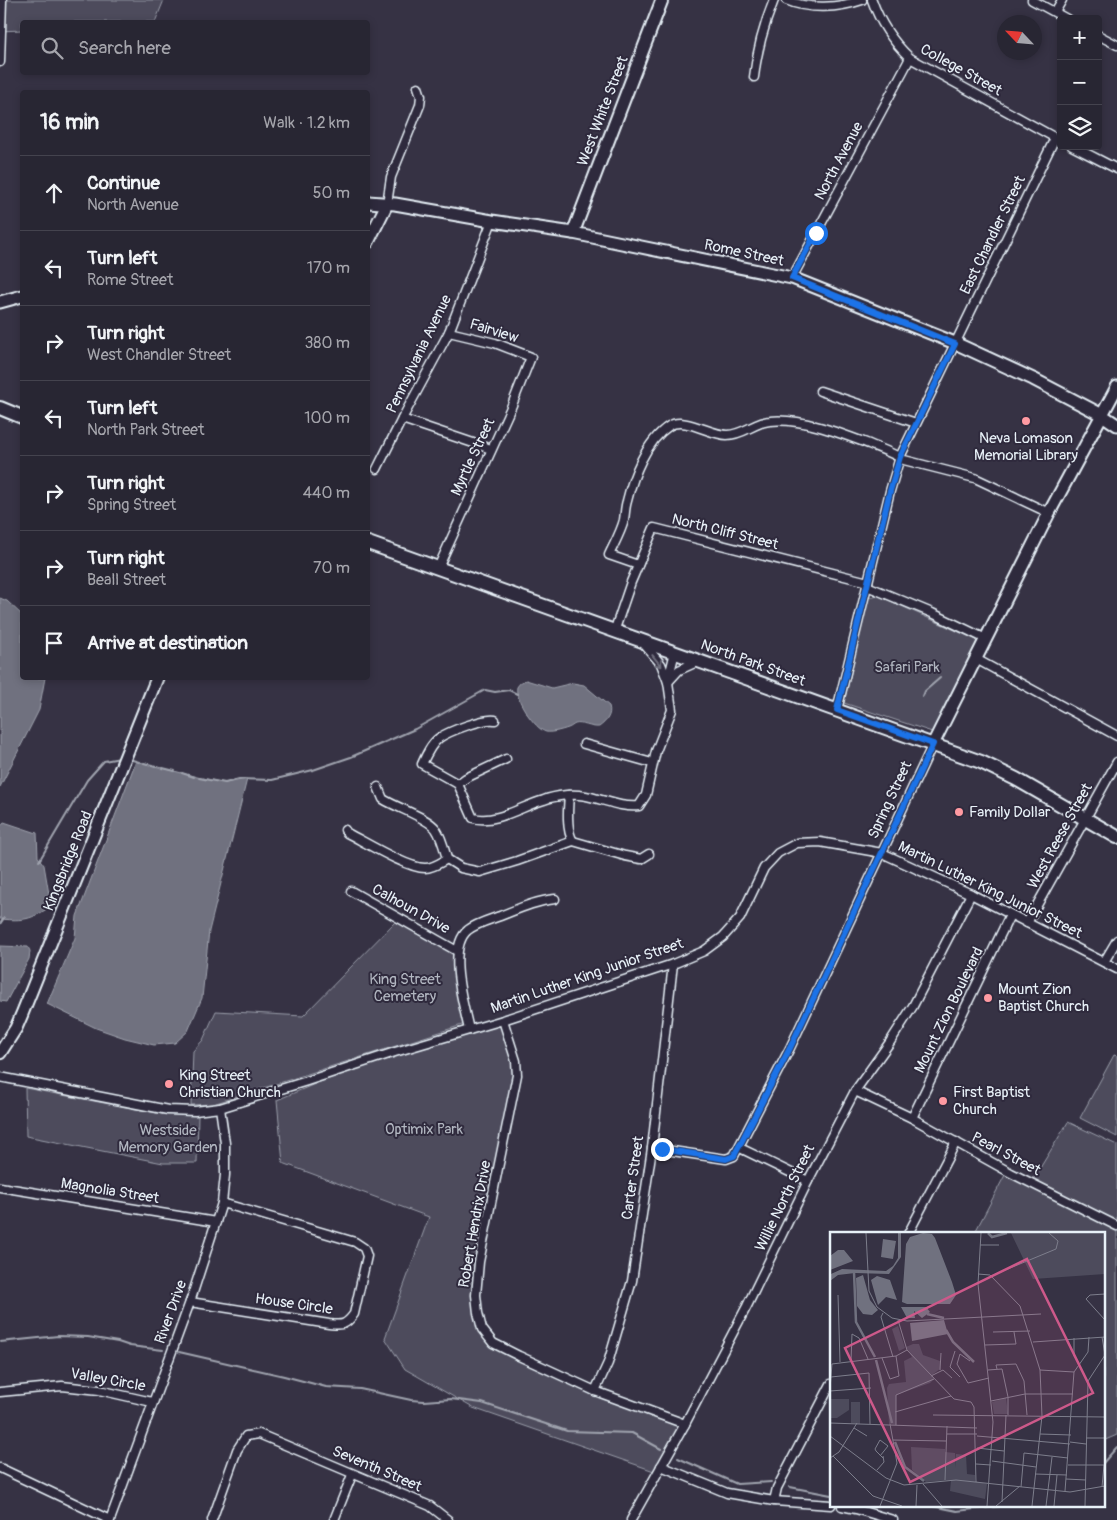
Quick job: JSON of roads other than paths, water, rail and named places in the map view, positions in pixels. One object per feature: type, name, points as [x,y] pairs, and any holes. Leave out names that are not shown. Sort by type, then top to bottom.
[{"type":"main road","points":[[0,408],[20,416]]},
{"type":"main road","name":"North Park Street","points":[[370,544],[990,766],[1117,837]]},
{"type":"street","points":[[0,62],[2,0]]},
{"type":"street","name":"West White Street","points":[[573,233],[662,0]]},
{"type":"street","points":[[754,76],[756,57],[774,0]]},
{"type":"street","points":[[786,0],[804,6],[819,7],[848,4],[862,0]]},
{"type":"street","name":"College Street","points":[[872,0],[886,31],[910,58],[1057,138]]},
{"type":"street","points":[[1032,0],[1048,4],[1060,15]]},
{"type":"street","points":[[1055,12],[1062,0]]},
{"type":"street","points":[[1102,37],[1117,45]]},
{"type":"street","name":"North Avenue","points":[[792,278],[910,58]]},
{"type":"street","points":[[370,238],[387,204],[391,177],[420,106],[421,96],[418,87]]},
{"type":"street","name":"East Chandler Street","points":[[837,710],[900,457],[1057,141]]},
{"type":"street","points":[[1080,150],[1117,169]]},
{"type":"street","name":"Rome Street","points":[[370,202],[573,233],[792,278],[955,344],[1033,380],[1102,415],[1117,425]]},
{"type":"street","name":"Pennsylvania Avenue","points":[[377,470],[449,332],[492,221]]},
{"type":"street","points":[[0,302],[20,297]]},
{"type":"street","name":"Fairview","points":[[449,332],[495,343],[531,357]]},
{"type":"street","name":"Myrtle Street","points":[[438,568],[512,406],[531,357]]},
{"type":"street","name":"Spring Street","points":[[740,1148],[790,1048],[933,744],[1049,513],[1117,387]]},
{"type":"street","points":[[820,392],[916,423]]},
{"type":"street","points":[[402,419],[492,449]]},
{"type":"street","points":[[638,565],[609,555],[624,520],[626,502],[635,472],[648,448],[659,435],[670,425],[684,423],[726,435],[739,434],[768,421],[788,420],[806,424],[847,436],[904,460],[975,478],[1049,513]]},
{"type":"street","name":"North Cliff Street","points":[[614,632],[638,565],[654,528],[868,584],[986,639]]},
{"type":"street","points":[[495,720],[488,719],[471,724],[439,738],[429,749],[422,764],[458,784],[473,818],[489,820],[545,799],[569,795],[581,795],[630,807],[639,806],[646,795],[652,763],[672,710],[668,682],[661,664],[642,642]]},
{"type":"street","points":[[668,682],[675,652]]},
{"type":"street","points":[[976,659],[1117,736]]},
{"type":"street","points":[[668,682],[679,670],[699,661]]},
{"type":"street","name":"Kingsbridge Road","points":[[0,1053],[16,1028],[22,1014],[156,680]]},
{"type":"street","points":[[584,744],[652,763]]},
{"type":"street","points":[[458,784],[466,778],[506,759]]},
{"type":"street","name":"West Reese Street","points":[[1027,922],[1117,762]]},
{"type":"street","points":[[378,786],[383,799],[435,827],[441,838],[447,859],[460,868],[480,872],[573,841],[641,859],[649,854]]},
{"type":"street","points":[[569,795],[570,837],[573,841]]},
{"type":"street","points":[[345,830],[347,833],[408,864],[426,868],[437,865],[447,859]]},
{"type":"street","name":"Martin Luther King Junior Street","points":[[0,1077],[168,1110],[196,1111],[220,1108],[395,1052],[503,1020],[673,964],[704,951],[723,937],[740,918],[764,868],[778,853],[797,843],[820,842],[882,853],[1027,922],[1117,969]]},
{"type":"street","name":"Calhoun Drive","points":[[351,891],[457,951]]},
{"type":"street","name":"Willie North Street","points":[[632,1520],[747,1306],[808,1181],[855,1091],[913,1006],[970,894]]},
{"type":"street","points":[[469,1030],[460,986],[457,951],[459,943],[467,931],[480,923],[540,901],[555,899]]},
{"type":"street","name":"Mount Zion Boulevard","points":[[912,1118],[1010,915]]},
{"type":"street","points":[[1104,962],[1117,940]]},
{"type":"street","name":"Carter Street","points":[[595,1391],[608,1363],[632,1282],[652,1148],[673,964]]},
{"type":"street","name":"Robert Hendrix Drive","points":[[503,1020],[516,1061],[517,1075],[479,1262],[476,1295],[482,1329],[493,1343],[595,1391],[685,1424]]},
{"type":"street","name":"Pearl Street","points":[[855,1091],[912,1118],[1028,1182],[1117,1226]]},
{"type":"street","name":"River Drive","points":[[110,1520],[190,1302],[222,1203],[225,1175],[225,1143],[220,1108]]},
{"type":"street","points":[[909,1232],[956,1142]]},
{"type":"street","points":[[652,1148],[726,1159],[734,1156],[740,1148],[808,1181]]},
{"type":"street","name":"Magnolia Street","points":[[0,1187],[216,1222]]},
{"type":"street","name":"House Circle","points":[[190,1302],[342,1325],[348,1322],[354,1314],[367,1256],[364,1248],[355,1242],[325,1232],[222,1203]]},
{"type":"street","name":"Valley Circle","points":[[0,1392],[62,1386],[99,1390],[152,1402]]},
{"type":"street","points":[[774,1501],[777,1488],[830,1386]]},
{"type":"street","name":"Seventh Street","points":[[212,1520],[237,1450],[246,1436],[259,1434],[352,1475],[430,1506],[448,1520]]},
{"type":"street","points":[[661,1466],[727,1493],[774,1501],[830,1505]]},
{"type":"street","points":[[0,1468],[110,1520]]},
{"type":"street","points":[[334,1520],[352,1475]]},
{"type":"street","points":[[851,1508],[893,1520]]},
{"type":"water","points":[[0,598],[7,601],[20,613],[20,680],[45,680],[39,710],[0,787]]},
{"type":"water","points":[[526,680],[552,688],[573,683],[584,685],[609,706],[609,715],[606,721],[599,727],[575,724],[568,728],[551,732],[541,730],[526,712],[517,692],[517,687],[520,683]]},
{"type":"water","points":[[136,761],[225,783],[247,779],[209,931],[202,998],[188,1031],[175,1043],[154,1045],[125,1038],[96,1028],[47,1004],[75,938],[77,916]]},
{"type":"water","points":[[4,822],[37,833],[38,857],[44,865],[51,906],[27,918],[15,920],[0,919],[0,827]]},
{"type":"water","points":[[0,946],[28,947],[30,951],[29,959],[6,1002],[0,1001]]},
{"type":"waterway","points":[[923,696],[925,691],[940,678]]},
{"type":"waterway","points":[[199,778],[225,783],[239,779],[272,780],[313,770],[351,757],[415,729],[485,690],[495,692],[509,690],[517,694]]},
{"type":"waterway","points":[[39,861],[87,780],[104,761],[120,758]]},
{"type":"waterway","points":[[129,759],[139,762]]},
{"type":"waterway","points":[[144,763],[156,766]]},
{"type":"waterway","points":[[163,768],[175,771]]},
{"type":"waterway","points":[[182,773],[194,777]]},
{"type":"waterway","points":[[0,924],[4,918]]},
{"type":"waterway","points":[[0,1342],[58,1336],[88,1337],[130,1346],[163,1350]]},
{"type":"waterway","points":[[179,1352],[326,1387],[360,1389],[411,1400],[451,1399],[482,1403],[567,1431],[632,1433],[661,1449]]},
{"type":"waterway","points":[[1104,1462],[1117,1447]]},
{"type":"waterway","points":[[678,1458],[737,1484],[771,1482]]},
{"type":"waterway","points":[[790,1487],[830,1495]]},
{"type":"waterway","points":[[943,1508],[957,1511],[983,1508]]},
{"type":"place","name":"Neva Lomason Memorial Library","points":[[1026,421]]},
{"type":"place","name":"Family Dollar","points":[[959,812]]},
{"type":"place","name":"Mount Zion Baptist Church","points":[[988,998]]},
{"type":"place","name":"King Street Christian Church","points":[[169,1084]]},
{"type":"place","name":"First Baptist Church","points":[[943,1101]]},
{"type":"park label","name":"Safari Park","points":[[907,667]]},
{"type":"park label","name":"King Street Cemetery","points":[[405,988]]},
{"type":"park label","name":"Optimix Park","points":[[424,1129]]},
{"type":"park label","name":"Westside Memory Garden","points":[[168,1138]]}]
